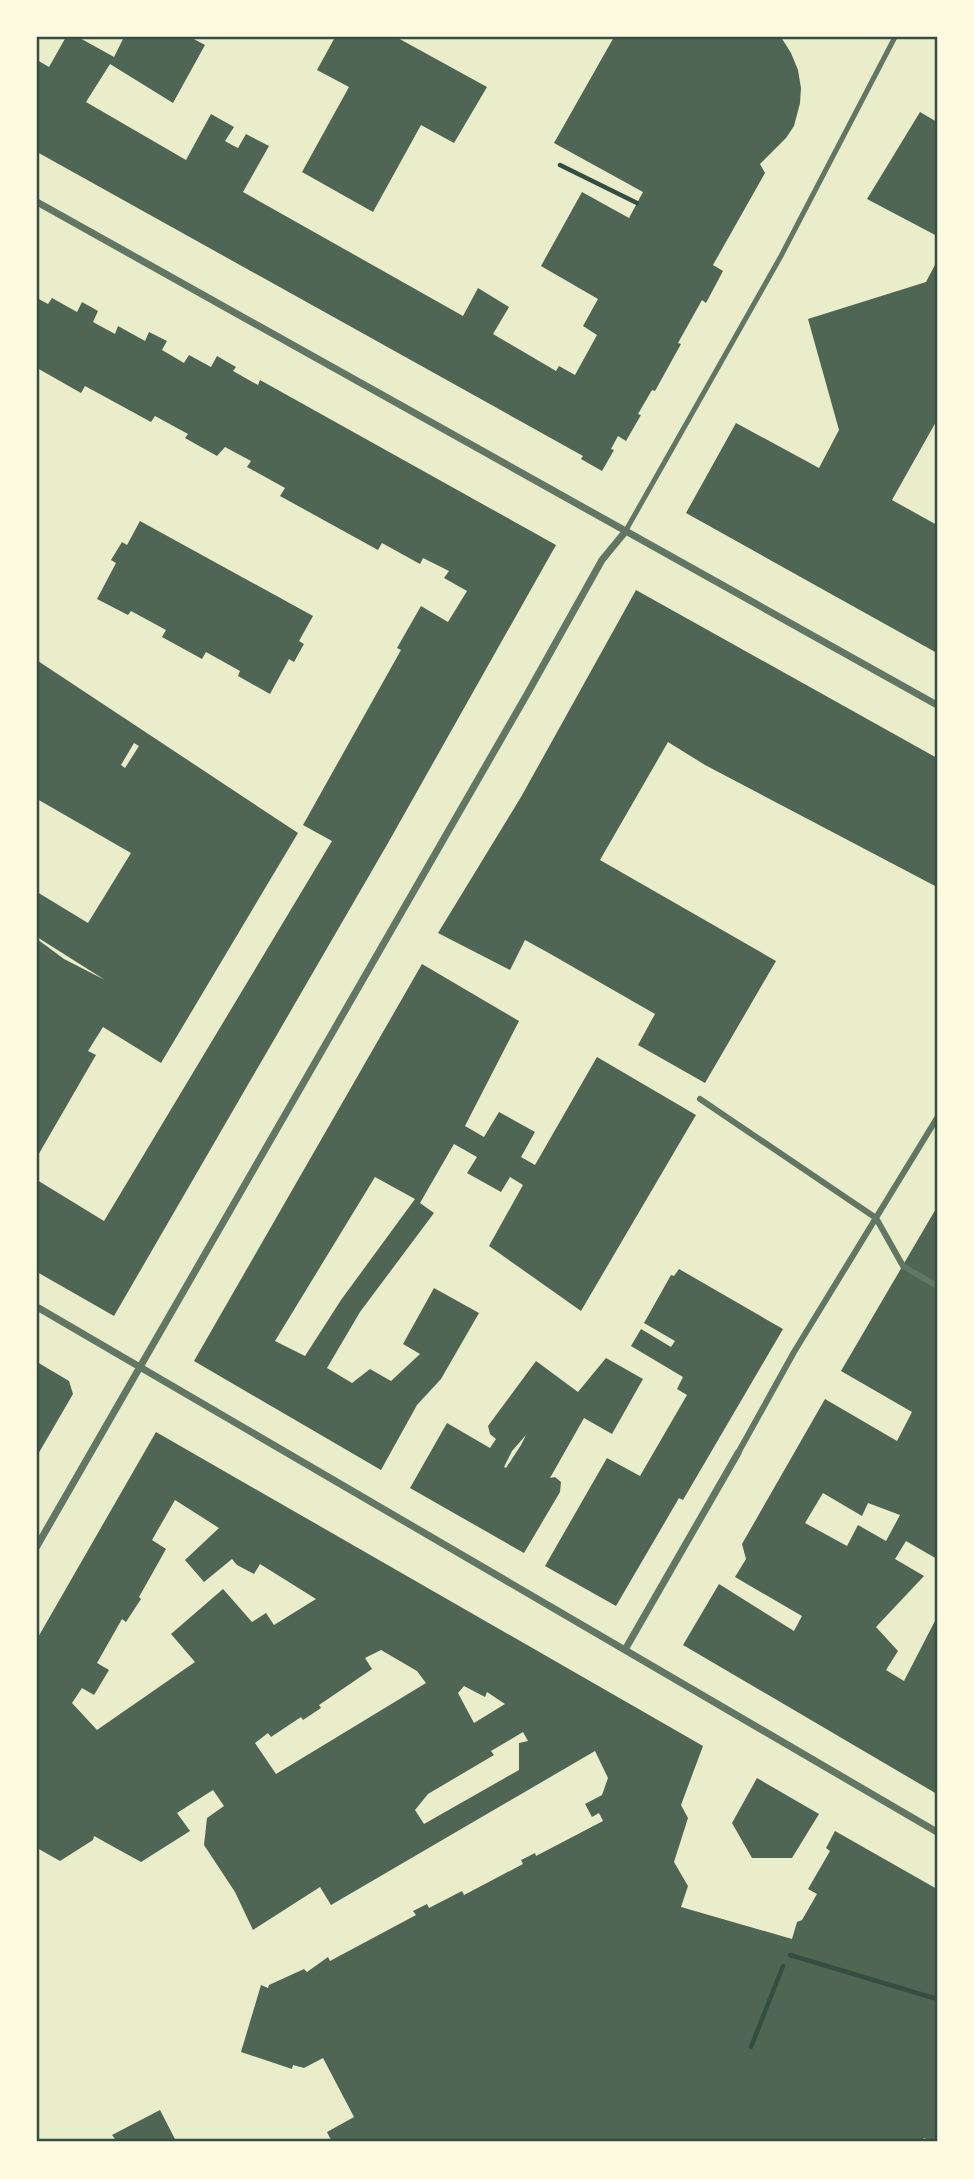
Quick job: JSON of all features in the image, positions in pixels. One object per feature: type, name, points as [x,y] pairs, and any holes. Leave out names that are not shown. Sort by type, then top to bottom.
[{"type":"street","points":[[37,202],[937,705]]},
{"type":"street","points":[[37,1546],[526,696],[602,559],[625,532]]},
{"type":"street","points":[[701,1099],[876,1218],[903,1266],[937,1286]]},
{"type":"street","points":[[626,1648],[794,1352],[937,1118]]},
{"type":"street","points":[[37,1307],[626,1648],[937,1832]]},
{"type":"lane","points":[[625,532],[722,364],[895,37]]},
{"type":"path","points":[[560,165],[637,203]]},
{"type":"path","points":[[790,1955],[937,1999]]},
{"type":"path","points":[[751,2048],[783,1966]]},
{"type":"building","points":[[66,37],[78,37],[114,57],[124,37],[190,37],[205,45],[173,103],[110,64],[86,102],[186,160],[211,114],[234,127],[225,141],[232,145],[238,148],[246,134],[269,146],[243,192],[463,316],[478,288],[509,307],[493,334],[556,371],[559,366],[575,375],[597,335],[583,326],[598,299],[541,266],[582,192],[629,218],[643,192],[554,143],[614,37],[781,37],[798,70],[800,103],[794,126],[760,164],[765,173],[713,265],[723,271],[706,303],[702,300],[678,343],[681,344],[655,391],[652,390],[638,414],[641,415],[626,441],[618,436],[611,449],[614,450],[602,471],[581,459],[583,456],[37,152],[37,60],[49,67]]},
{"type":"building","points":[[330,37],[396,37],[487,87],[454,143],[421,125],[373,212],[302,172],[349,87],[317,70],[334,39]]},
{"type":"building","points":[[920,112],[937,122],[937,236],[867,199]]},
{"type":"building","points":[[937,261],[937,420],[892,500],[937,525],[937,653],[686,513],[736,423],[819,468],[839,430],[808,319],[926,282]]},
{"type":"building","points":[[37,298],[48,304],[52,298],[77,312],[82,302],[98,311],[93,322],[115,334],[118,326],[145,341],[149,332],[167,341],[162,350],[184,363],[189,355],[211,367],[217,356],[236,367],[233,371],[258,385],[260,380],[556,545],[388,843],[114,1316],[37,1272],[37,1180],[104,1221],[332,841],[303,825],[401,650],[397,648],[421,606],[448,622],[467,591],[444,578],[449,571],[423,558],[420,564],[382,543],[378,550],[280,496],[285,488],[247,467],[251,461],[225,447],[217,456],[185,438],[188,434],[155,416],[151,422],[85,386],[81,393],[37,368]]},
{"type":"building","points":[[140,521],[313,616],[299,641],[304,644],[294,662],[289,659],[270,694],[238,676],[240,671],[206,652],[202,659],[162,637],[166,630],[131,611],[128,615],[97,599],[116,563],[111,560],[122,542],[127,545]]},
{"type":"building","points":[[636,590],[937,758],[937,887],[705,765],[668,742],[600,860],[776,961],[705,1083],[638,1045],[655,1014],[547,952],[525,940],[510,970],[438,933],[521,797]]},
{"type":"building","points":[[38,661],[298,833],[161,1063],[103,1027],[88,1051],[96,1055],[37,1157],[37,939],[64,959],[105,980],[37,937],[37,892],[88,923],[131,853],[37,799]],"holes":[[[134,743],[139,746],[125,768],[121,765]]]},
{"type":"building","points":[[422,964],[519,1021],[465,1126],[484,1137],[499,1112],[535,1132],[521,1157],[535,1165],[597,1057],[696,1115],[581,1311],[489,1246],[523,1185],[510,1177],[501,1192],[467,1173],[477,1157],[454,1144],[420,1203],[434,1213],[360,1312],[327,1368],[352,1383],[370,1369],[391,1381],[420,1354],[403,1344],[434,1288],[479,1313],[441,1379],[417,1405],[381,1470],[194,1361]],"holes":[[[375,1177],[415,1199],[341,1300],[305,1356],[275,1341]]]},
{"type":"building","points":[[937,1207],[937,1559],[906,1541],[895,1559],[924,1576],[876,1627],[898,1651],[886,1670],[904,1681],[937,1617],[937,1794],[683,1645],[719,1584],[794,1631],[802,1616],[735,1577],[746,1559],[742,1544],[825,1399],[897,1441],[912,1412],[841,1371]],"holes":[[[823,1493],[862,1516],[868,1503],[900,1515],[886,1541],[858,1525],[847,1546],[805,1523]]]},
{"type":"building","points":[[679,1269],[783,1329],[683,1500],[679,1498],[616,1606],[545,1566],[607,1458],[640,1476],[687,1395],[677,1389],[683,1377],[631,1346],[641,1329],[671,1347],[675,1341],[644,1323],[671,1275],[674,1276]]},
{"type":"building","points":[[606,1358],[643,1379],[612,1434],[584,1418],[550,1478],[555,1477],[561,1482],[560,1492],[524,1553],[410,1488],[447,1423],[490,1448],[496,1439],[490,1434],[488,1426],[536,1361],[578,1392]],"holes":[[[526,1435],[506,1468],[504,1467],[512,1451]]]},
{"type":"building","points":[[37,1362],[69,1381],[73,1394],[37,1456]]},
{"type":"building","points":[[156,1432],[703,1746],[681,1805],[688,1818],[674,1862],[688,1886],[681,1907],[792,1939],[797,1922],[802,1920],[817,1894],[808,1889],[830,1851],[826,1848],[835,1831],[937,1889],[937,2142],[927,2142],[925,2138],[917,2142],[332,2142],[327,2132],[354,2117],[323,2058],[304,2068],[293,2065],[292,2069],[241,2052],[261,1985],[268,1988],[269,1985],[304,1969],[307,1972],[328,1957],[330,1961],[416,1915],[413,1911],[427,1904],[429,1908],[462,1891],[464,1895],[523,1864],[521,1860],[535,1853],[536,1856],[603,1821],[599,1813],[592,1817],[585,1804],[602,1795],[608,1778],[595,1751],[331,1905],[320,1887],[253,1930],[235,1892],[204,1845],[207,1818],[224,1806],[213,1790],[177,1813],[190,1831],[141,1862],[94,1836],[93,1840],[60,1861],[37,1848],[37,1639]],"holes":[[[175,1500],[219,1528],[185,1560],[204,1582],[232,1559],[237,1565],[254,1574],[260,1564],[316,1599],[274,1625],[266,1613],[252,1622],[223,1589],[171,1634],[195,1662],[97,1730],[72,1703],[82,1688],[94,1695],[109,1670],[97,1663],[122,1619],[126,1622],[141,1599],[139,1597],[166,1549],[152,1540]],[[381,1650],[417,1671],[426,1683],[276,1774],[255,1743],[268,1733],[271,1737],[301,1717],[303,1720],[321,1708],[319,1705],[372,1669],[365,1658]],[[464,1686],[485,1697],[487,1692],[505,1704],[474,1723],[458,1693]],[[523,1732],[528,1741],[519,1743],[519,1770],[424,1824],[415,1810],[428,1794],[494,1755],[491,1751]]]},
{"type":"building","points":[[757,1778],[819,1814],[792,1858],[752,1858],[732,1823]]},
{"type":"building","points":[[160,2110],[176,2141],[181,2139],[183,2142],[107,2142],[115,2139],[112,2135]]}]
